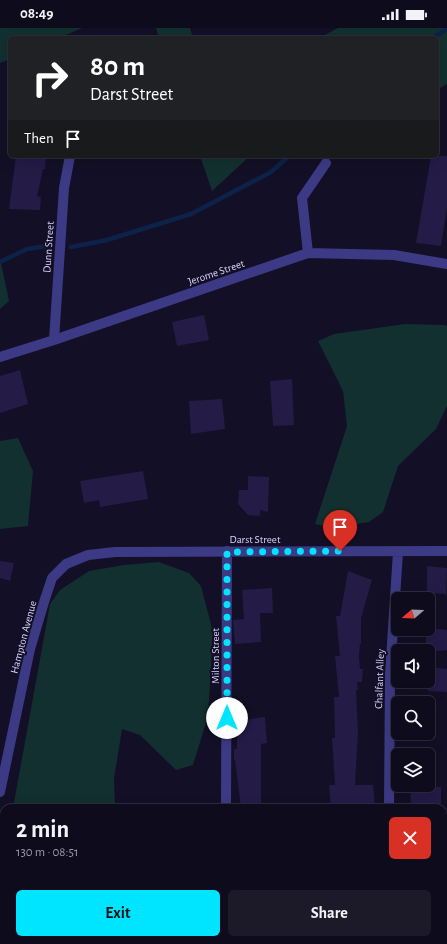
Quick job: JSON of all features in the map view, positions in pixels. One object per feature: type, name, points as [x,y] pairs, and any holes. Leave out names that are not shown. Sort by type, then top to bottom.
[{"type":"street","name":"Dunn Street","points":[[54,340],[64,188],[70,158]]},
{"type":"street","points":[[308,253],[302,198],[326,163]]},
{"type":"street","name":"Jerome Street","points":[[0,357],[308,253],[394,255],[447,264]]},
{"type":"street","name":"Darst Street","points":[[66,564],[88,555],[115,552],[447,551]]},
{"type":"street","name":"Milton Street","points":[[226,804],[227,552]]},
{"type":"street","name":"Chalfant Alley","points":[[389,804],[390,674],[398,552]]},
{"type":"street","name":"Hampton Avenue","points":[[0,792],[12,729],[34,636],[52,578],[66,564]]},
{"type":"green space","points":[[0,28],[82,28],[64,36],[8,36],[8,60],[0,63]]},
{"type":"green space","points":[[156,28],[190,28],[192,36],[158,36]]},
{"type":"green space","points":[[338,28],[447,28],[447,84],[439,89],[439,36],[323,36]]},
{"type":"green space","points":[[201,158],[248,158],[212,191]]},
{"type":"green space","points":[[0,258],[9,301],[0,309]]},
{"type":"green space","points":[[405,324],[447,326],[447,406],[436,429],[398,466],[383,512],[369,522],[333,528],[315,524],[347,426],[343,391],[318,341],[334,334]]},
{"type":"green space","points":[[18,438],[33,471],[28,526],[0,529],[0,441]]},
{"type":"green space","points":[[159,562],[189,573],[201,586],[213,632],[208,716],[193,765],[176,770],[140,735],[122,729],[114,779],[115,804],[14,804],[50,604],[60,590],[89,571],[124,565]]},
{"type":"building","points":[[447,156],[447,207],[441,246],[416,243],[431,158]]},
{"type":"building","points":[[16,158],[46,158],[45,169],[43,169],[37,196],[41,197],[40,210],[9,209]]},
{"type":"building","points":[[204,315],[209,340],[177,346],[172,322]]},
{"type":"building","points":[[20,370],[28,404],[0,413],[0,376]]},
{"type":"building","points":[[292,379],[294,425],[273,426],[270,381]]},
{"type":"building","points":[[222,399],[225,429],[191,434],[189,401]]},
{"type":"building","points":[[143,471],[148,499],[100,507],[99,500],[84,503],[80,481]]},
{"type":"building","points":[[248,476],[269,477],[268,512],[260,510],[260,516],[248,515],[238,504],[239,490],[248,490]]},
{"type":"building","points":[[0,561],[14,563],[10,581],[0,578]]},
{"type":"building","points":[[427,566],[447,568],[446,594],[427,592]]},
{"type":"building","points":[[348,571],[372,580],[361,618],[361,644],[359,657],[360,669],[363,669],[362,682],[357,682],[358,690],[356,690],[358,733],[355,785],[373,785],[375,804],[331,804],[329,785],[335,785],[332,738],[335,738],[334,697],[339,697],[335,656],[340,656],[336,616],[340,616]]},
{"type":"building","points":[[272,588],[273,613],[260,613],[261,642],[235,644],[233,620],[244,619],[242,590]]},
{"type":"building","points":[[435,629],[447,630],[447,650],[435,651],[435,644],[426,644],[426,636],[435,636]]},
{"type":"building","points":[[435,668],[447,669],[447,692],[428,691],[428,688],[435,688]]},
{"type":"building","points":[[265,717],[267,743],[261,744],[261,804],[240,804],[234,759],[234,749],[237,749],[237,721]]},
{"type":"building","points":[[435,787],[441,787],[441,804],[411,804],[410,792],[435,792]]},
{"type":"waterway","points":[[435,36],[447,29]]},
{"type":"waterway","points":[[71,247],[107,240],[191,214],[271,172],[287,158]]},
{"type":"waterway","points":[[0,262],[27,249],[47,246]]},
{"type":"route","points":[[227,718],[227,552],[340,551]]}]
